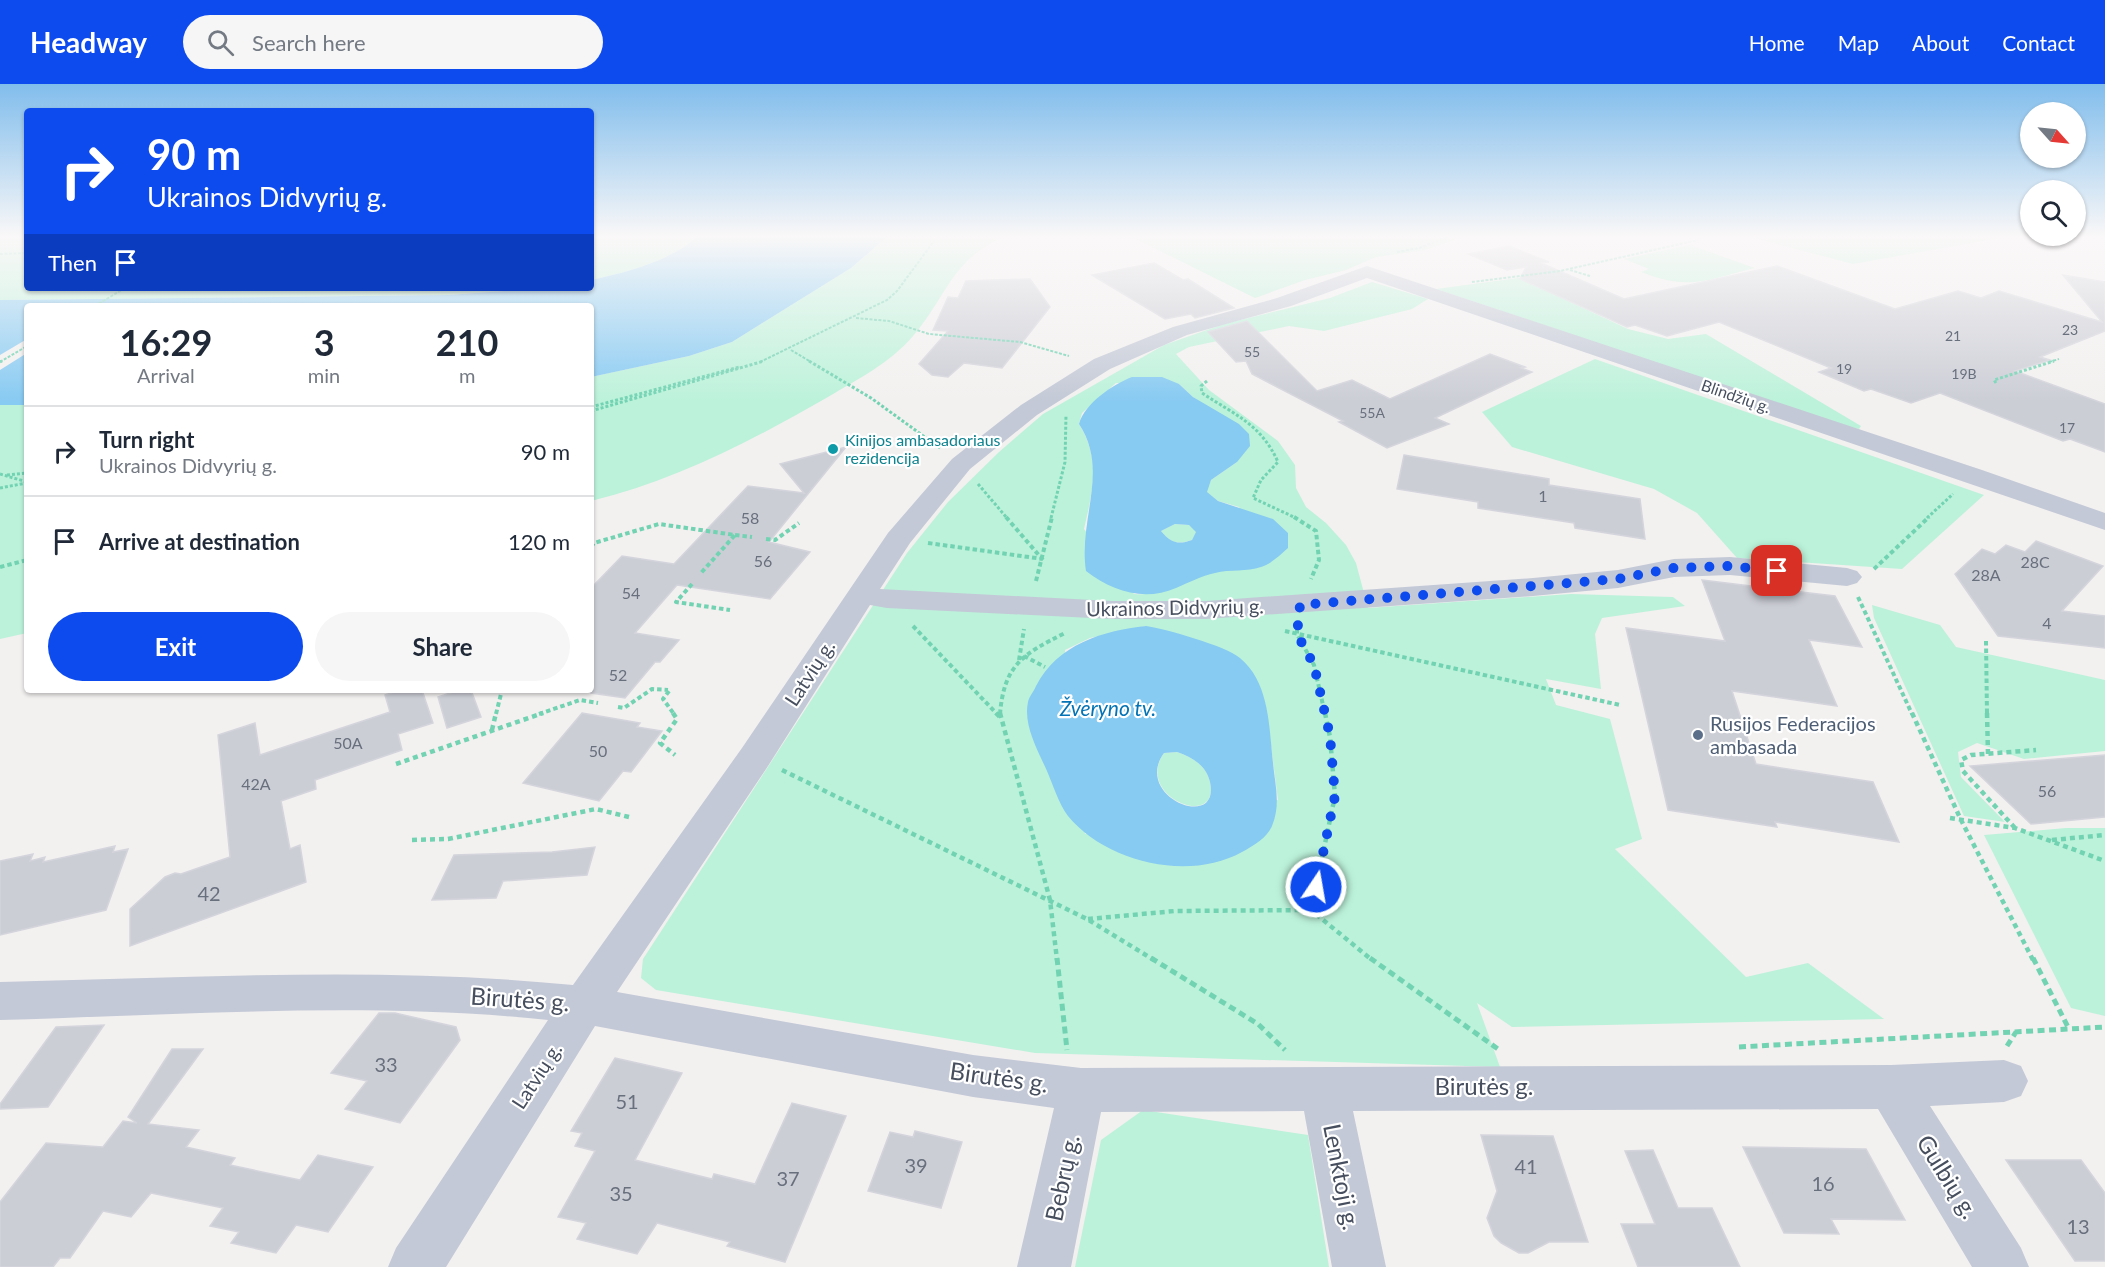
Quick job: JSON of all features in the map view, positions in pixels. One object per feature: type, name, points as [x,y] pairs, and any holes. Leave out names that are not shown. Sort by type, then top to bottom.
[{"type":"street","name":"Latvių g.","points":[[415,1267],[584,1005],[755,757],[874,597],[898,539],[920,509],[961,464],[1029,410],[1102,364],[1180,331],[1311,292]]},
{"type":"street","name":"Blindžių g.","points":[[1427,292],[1973,475],[2105,522]]},
{"type":"street","name":"Ukrainos Didvyrių g.","points":[[874,597],[1112,610],[1206,610],[1299,619],[1618,579],[1674,568],[1730,566],[1852,585]]},
{"type":"street","name":"Birutės g.","points":[[0,1001],[331,993],[506,997],[584,1005],[973,1076],[1081,1089],[1891,1087],[2004,1081]]},
{"type":"street","name":"Lenktoji g.","points":[[1324,1087],[1359,1267]]},
{"type":"street","name":"Gulbių g.","points":[[1891,1087],[2002,1267]]},
{"type":"street","name":"Bebrų g.","points":[[1044,1267],[1068,1163],[1081,1089]]},
{"type":"path","points":[[100,303],[118,292]]},
{"type":"path","points":[[594,408],[745,365],[752,366],[854,318],[887,300],[896,292]]},
{"type":"path","points":[[854,318],[889,321],[929,334],[1020,342],[1102,364]]},
{"type":"path","points":[[0,362],[24,348]]},
{"type":"path","points":[[791,349],[872,398],[961,464],[1044,560]]},
{"type":"path","points":[[1996,383],[1994,380],[2059,359]]},
{"type":"path","points":[[1207,381],[1202,386],[1202,393],[1232,410],[1258,429],[1271,443],[1278,462],[1261,480],[1253,498],[1286,512],[1316,531],[1319,560],[1299,619],[1314,665],[1330,736],[1335,796],[1311,910]]},
{"type":"path","points":[[1019,660],[1028,606],[1044,560],[1065,462],[1067,384]]},
{"type":"path","points":[[1,475],[24,473]]},
{"type":"path","points":[[1,475],[24,481]]},
{"type":"path","points":[[1973,475],[1873,570],[1841,570],[1852,585],[1961,820],[2069,1029]]},
{"type":"path","points":[[0,488],[24,483]]},
{"type":"path","points":[[766,539],[775,540],[799,523]]},
{"type":"path","points":[[594,543],[659,524],[752,537]]},
{"type":"path","points":[[701,573],[735,535]]},
{"type":"path","points":[[898,539],[1044,560]]},
{"type":"path","points":[[0,567],[24,561]]},
{"type":"path","points":[[692,584],[676,602],[730,610]]},
{"type":"path","points":[[874,597],[1000,717]]},
{"type":"path","points":[[1081,1089],[1067,1052],[1050,900],[1000,717],[1000,692],[1010,668],[1024,656],[1112,610]]},
{"type":"path","points":[[1274,628],[1299,619],[1620,705]]},
{"type":"path","points":[[1986,641],[1988,754]]},
{"type":"path","points":[[1024,656],[1045,667]]},
{"type":"path","points":[[618,706],[624,708],[652,689],[669,690],[663,699],[677,719],[660,743],[675,755]]},
{"type":"path","points":[[492,731],[501,693]]},
{"type":"path","points":[[396,764],[580,700],[598,703]]},
{"type":"path","points":[[2015,828],[1963,771],[1961,760],[1971,755],[2037,750]]},
{"type":"path","points":[[755,757],[1087,919],[1258,1024],[1324,1087]]},
{"type":"path","points":[[412,840],[448,838],[596,809],[629,817]]},
{"type":"path","points":[[1950,818],[2015,828],[2105,861]]},
{"type":"path","points":[[2049,840],[2105,835]]},
{"type":"path","points":[[1087,919],[1175,911],[1311,910],[1362,952],[1459,1022],[1497,1048],[1508,1051]]},
{"type":"path","points":[[1736,1047],[2105,1027]]},
{"type":"green space","points":[[0,292],[486,292],[448,295],[0,300]]},
{"type":"green space","points":[[812,292],[944,292],[924,322],[904,346],[851,384],[713,458],[653,482],[594,500],[594,376],[689,356],[732,342]]},
{"type":"green space","points":[[1243,292],[1271,292],[1255,298]]},
{"type":"green space","points":[[1345,292],[1406,292],[1428,299],[1412,309],[1324,331],[1289,326],[1189,347],[1176,354],[1209,390],[1278,441],[1295,465],[1296,488],[1306,507],[1326,523],[1346,545],[1356,563],[1368,608],[1571,594],[1673,597],[1685,606],[1602,618],[1595,634],[1601,689],[1546,679],[1556,705],[1610,719],[1642,839],[1615,849],[1746,977],[1808,963],[1884,1019],[1512,1027],[1477,1003],[1500,1067],[1035,1053],[656,990],[641,978],[643,959],[907,553],[948,502],[999,452],[1043,414],[1164,345],[1224,324]],"holes":[[[1116,383],[1179,384],[1193,397],[1213,410],[1237,462],[1211,480],[1206,492],[1218,501],[1239,507],[1261,567],[1216,572],[1162,592],[1134,594],[1084,529],[1092,488],[1093,462],[1086,437],[1079,424],[1082,413]],[[1146,626],[1271,746],[1278,800],[1085,834],[1065,650],[1090,638]]]},
{"type":"green space","points":[[1446,292],[1549,292],[1628,329],[1668,339],[1706,334],[1861,426],[1859,429],[1842,426]]},
{"type":"green space","points":[[1595,359],[1984,495],[1902,569],[1737,558],[1697,513],[1654,489],[1512,447],[1482,412]]},
{"type":"green space","points":[[0,405],[24,405],[24,634],[0,639]]},
{"type":"green space","points":[[1175,524],[1189,525],[1197,532],[1192,540],[1175,542],[1161,531]]},
{"type":"green space","points":[[1872,605],[1940,625],[1956,647],[2105,680],[2105,751],[2024,759],[1977,743],[1958,752],[1961,777],[2005,822],[1964,816],[1874,618]]},
{"type":"green space","points":[[1177,752],[1198,762],[1208,776],[1210,797],[1203,804],[1192,806],[1180,802],[1168,794],[1160,783],[1158,769],[1164,753]]},
{"type":"green space","points":[[2066,828],[2105,828],[2105,1016],[2071,1008],[1984,835]]},
{"type":"green space","points":[[1143,1110],[1308,1135],[1329,1267],[1075,1267],[1101,1140]]},
{"type":"water","points":[[486,292],[812,292],[732,342],[689,356],[594,376],[594,303],[24,303],[24,405],[0,405],[0,300],[448,295]]},
{"type":"water","points":[[1132,377],[1162,377],[1179,384],[1193,397],[1239,424],[1249,434],[1250,446],[1237,462],[1211,480],[1207,492],[1218,501],[1273,519],[1288,533],[1288,548],[1272,562],[1261,567],[1210,574],[1176,588],[1152,594],[1117,589],[1086,571],[1086,533],[1093,477],[1088,442],[1079,424],[1093,402]],"holes":[[[1175,524],[1189,525],[1196,532],[1192,540],[1187,542],[1175,542],[1161,531]]]},
{"type":"water","name":"Žvėryno tv.","points":[[1146,626],[1222,648],[1240,658],[1257,680],[1263,693],[1269,721],[1277,794],[1276,810],[1272,826],[1267,834],[1242,852],[1221,861],[1197,866],[1173,866],[1149,862],[1126,856],[1104,845],[1084,832],[1068,816],[1062,806],[1029,729],[1027,711],[1029,700],[1045,672],[1069,650],[1098,636]],"holes":[[[1177,752],[1198,762],[1208,776],[1210,797],[1203,805],[1192,806],[1179,803],[1167,795],[1159,783],[1157,769],[1164,753]]]},
{"type":"pier","points":[[24,341],[24,355],[0,370],[0,355]]},
{"type":"building","points":[[961,292],[1039,292],[1050,307],[1002,368],[964,363],[948,377],[932,375],[919,364],[948,331],[933,330],[948,297],[958,298]]},
{"type":"building","points":[[1121,292],[1209,292],[1234,308],[1195,318],[1191,314],[1165,319]]},
{"type":"building","points":[[1549,292],[1608,292],[1624,299],[1655,292],[1849,292],[1895,309],[1954,292],[1981,298],[1996,292],[2003,292],[2102,322],[2077,292],[2105,292],[2105,331],[2040,357],[2050,360],[2015,371],[2105,404],[2105,452],[2070,439],[2063,441],[1940,393],[1911,403],[1871,389],[1864,391],[1819,372],[1831,368],[1719,322],[1667,336],[1635,325],[1627,327]]},
{"type":"building","points":[[1247,321],[1317,391],[1352,380],[1390,399],[1490,354],[1525,367],[1521,368],[1532,372],[1435,418],[1449,424],[1387,448],[1339,422],[1343,421],[1252,374],[1246,361],[1236,362],[1208,332]]},
{"type":"building","points":[[846,447],[769,542],[810,552],[770,599],[677,585],[635,633],[679,640],[660,662],[655,662],[625,698],[591,693],[594,693],[594,585],[622,556],[674,564],[748,486],[804,493],[780,464]]},
{"type":"building","points":[[1404,455],[1549,479],[1549,485],[1640,499],[1645,539],[1575,528],[1574,523],[1478,508],[1478,502],[1397,489]]},
{"type":"building","points":[[2036,541],[2103,566],[2062,611],[2105,616],[2105,648],[1998,636],[1955,574],[1982,549],[1995,554],[2006,545],[2025,552]]},
{"type":"building","name":"Rusijos Federacijos ambasada","points":[[1702,580],[1835,596],[1862,647],[1809,640],[1837,706],[1732,691],[1756,764],[1873,782],[1899,842],[1775,822],[1777,827],[1668,810],[1626,628],[1725,641]]},
{"type":"building","points":[[423,693],[433,723],[398,734],[402,750],[315,780],[316,789],[281,801],[290,849],[300,845],[306,882],[130,946],[130,909],[165,877],[175,873],[181,874],[230,857],[218,735],[255,723],[260,755],[390,712],[385,695]]},
{"type":"building","points":[[450,693],[472,693],[481,717],[447,728],[438,697]]},
{"type":"building","points":[[582,713],[640,723],[637,727],[662,731],[631,772],[623,771],[599,801],[523,783]]},
{"type":"building","points":[[2105,755],[2105,817],[2031,824],[1970,766]]},
{"type":"building","points":[[115,846],[113,852],[128,849],[106,910],[0,935],[0,861],[33,854],[30,861],[45,857],[43,862]]},
{"type":"building","points":[[595,847],[587,875],[503,881],[496,898],[432,900],[454,855],[552,852]]},
{"type":"building","points":[[379,1013],[395,1013],[456,1027],[460,1040],[400,1123],[345,1109],[367,1081],[331,1073]]},
{"type":"building","points":[[104,1025],[48,1107],[0,1109],[0,1104],[56,1027]]},
{"type":"building","points":[[172,1049],[203,1049],[148,1124],[199,1130],[186,1147],[235,1158],[230,1165],[300,1180],[318,1155],[373,1167],[328,1232],[296,1225],[276,1253],[231,1243],[239,1232],[210,1226],[223,1208],[151,1193],[131,1217],[103,1211],[70,1258],[60,1258],[53,1267],[0,1267],[0,1202],[46,1143],[103,1147],[123,1121],[137,1123],[128,1117]]},
{"type":"building","points":[[615,1058],[682,1073],[635,1160],[712,1179],[714,1174],[755,1184],[792,1103],[846,1116],[785,1262],[727,1246],[730,1242],[657,1223],[637,1254],[577,1239],[586,1223],[558,1217],[595,1151],[575,1146],[582,1133],[571,1131]]},
{"type":"building","points":[[915,1131],[962,1142],[941,1208],[868,1191],[890,1132],[913,1137]]},
{"type":"building","points":[[1481,1135],[1553,1136],[1588,1242],[1549,1242],[1528,1253],[1519,1253],[1501,1243],[1494,1236],[1487,1218],[1497,1191]]},
{"type":"building","points":[[1743,1147],[1866,1149],[1905,1220],[1831,1219],[1839,1234],[1784,1233]]},
{"type":"building","points":[[1653,1150],[1678,1208],[1712,1208],[1740,1267],[1638,1267],[1621,1224],[1655,1224],[1625,1151]]},
{"type":"building","points":[[2006,1160],[2081,1160],[2105,1193],[2105,1261],[2075,1261]]},
{"type":"place","name":"Kinijos ambasadoriaus rezidencija","points":[[833,449]]},
{"type":"place","name":"Rusijos Federacijos ambasada","points":[[1698,735]]},
{"type":"route","points":[[1316,887],[1335,796],[1330,736],[1314,665],[1297,634],[1300,605],[1618,579],[1674,568],[1730,566],[1777,571]]}]
